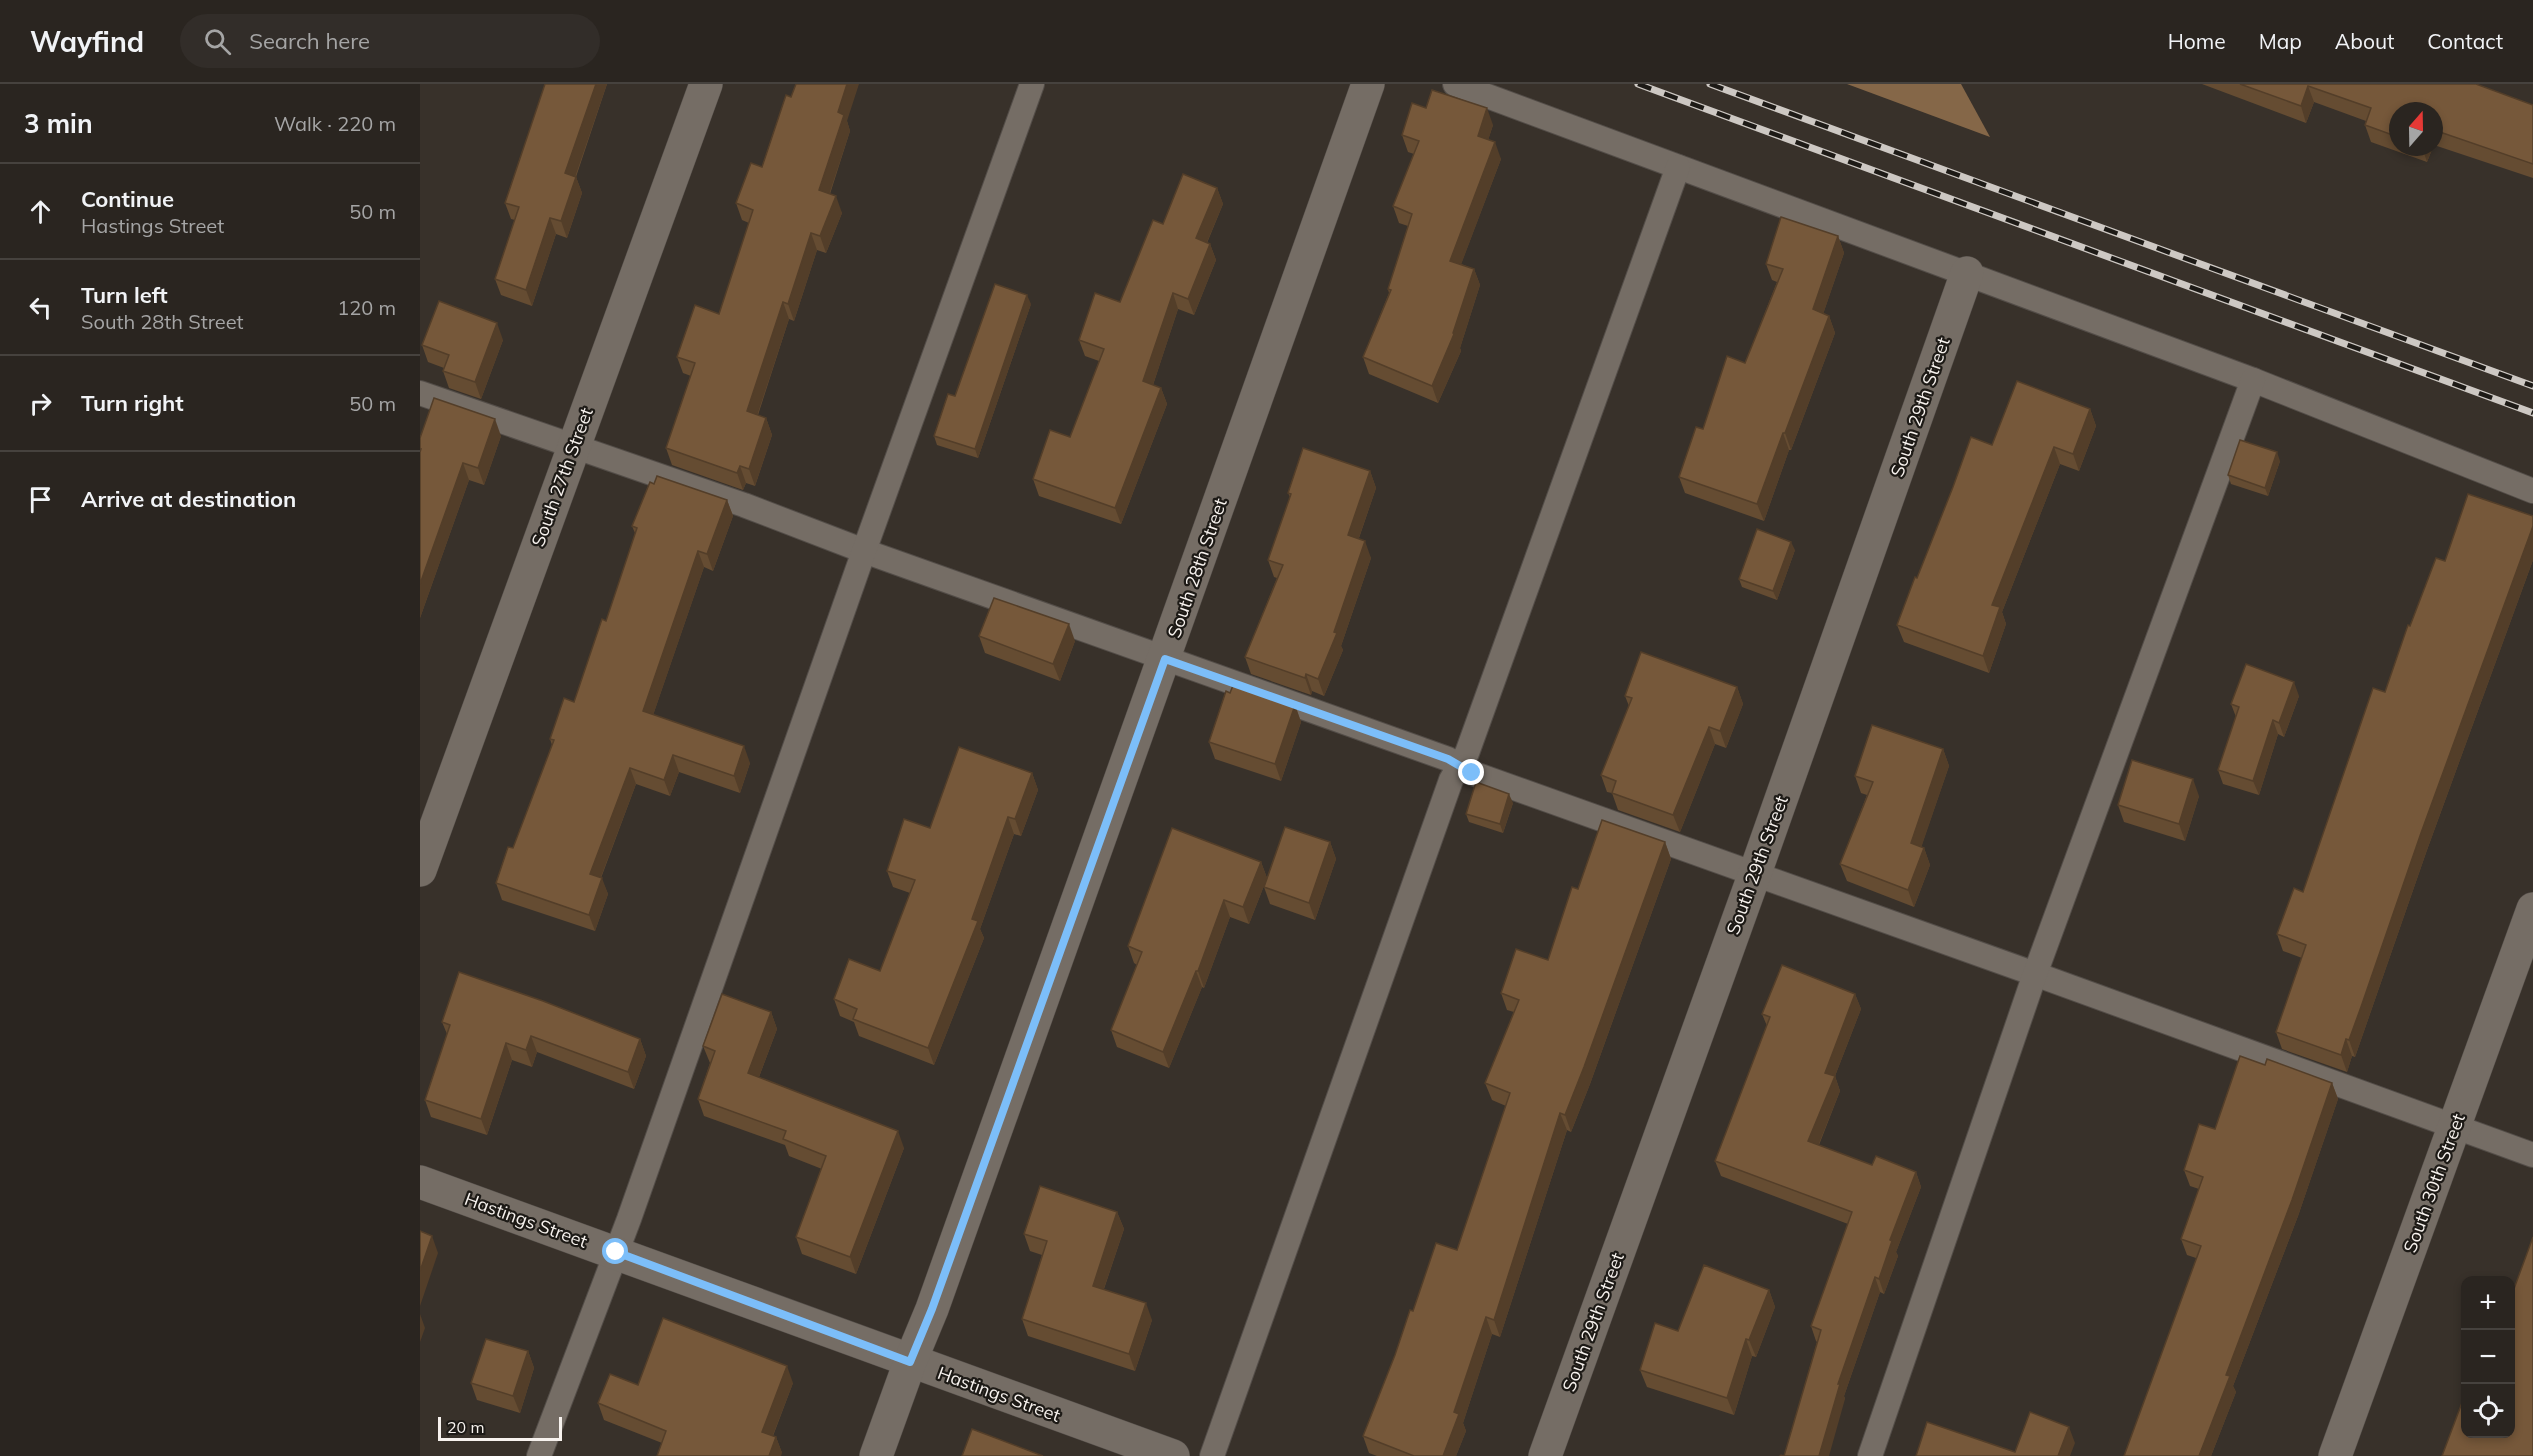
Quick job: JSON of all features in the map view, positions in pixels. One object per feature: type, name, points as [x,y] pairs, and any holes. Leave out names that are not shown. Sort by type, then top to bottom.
[{"type":"street","name":"South 27th Street","points":[[420,870],[706,84]]},
{"type":"street","name":"South 28th Street","points":[[876,1456],[932,1309],[1368,84]]},
{"type":"street","name":"South 29th Street","points":[[1545,1456],[1755,873],[1967,273]]},
{"type":"street","name":"South 30th Street","points":[[2335,1456],[2533,909]]},
{"type":"street","name":"Hastings Street","points":[[420,1182],[1173,1456]]},
{"type":"lane","points":[[539,1456],[616,1252],[1032,84]]},
{"type":"lane","points":[[1455,84],[2253,380],[2533,491]]},
{"type":"lane","points":[[1212,1456],[1443,802],[1451,780],[1467,753],[1678,167]]},
{"type":"lane","points":[[1870,1456],[2035,974],[2253,380]]},
{"type":"lane","points":[[420,393],[744,505],[864,551],[1448,759],[1472,773],[2533,1155]]},
{"type":"shaded area","points":[[1847,84],[1961,84],[1990,137]]},
{"type":"building","points":[[545,84],[596,84],[565,173],[576,177],[561,221],[550,218],[526,290],[495,279],[519,207],[505,203]]},
{"type":"building","points":[[796,84],[847,84],[838,112],[844,115],[819,190],[836,196],[820,236],[811,233],[788,304],[783,302],[747,411],[766,418],[749,469],[740,466],[737,473],[666,448],[695,363],[677,357],[695,305],[719,314],[753,210],[736,203],[751,163],[762,167],[786,95],[791,97]]},
{"type":"building","points":[[2240,84],[2476,84],[2533,105],[2533,164],[2443,133],[2443,102],[2389,102],[2389,134],[2365,125],[2371,108],[2308,86],[2301,106]]},
{"type":"building","points":[[1432,90],[1487,108],[1478,136],[1495,142],[1450,261],[1474,269],[1454,334],[1432,386],[1363,357],[1391,290],[1388,289],[1412,214],[1393,206],[1419,141],[1402,135],[1412,103],[1426,108]]},
{"type":"building","points":[[1183,174],[1217,188],[1196,238],[1210,244],[1188,299],[1173,293],[1143,381],[1161,388],[1115,508],[1033,479],[1050,430],[1070,437],[1104,349],[1079,340],[1095,293],[1120,302],[1153,220],[1163,224]]},
{"type":"building","points":[[1781,217],[1838,236],[1813,309],[1829,316],[1757,504],[1679,477],[1696,427],[1703,429],[1727,356],[1745,363],[1783,269],[1766,264]]},
{"type":"building","points":[[995,284],[1027,295],[975,449],[934,436],[948,394],[955,396]]},
{"type":"building","points":[[439,301],[497,323],[475,382],[443,371],[449,355],[422,345]]},
{"type":"building","points":[[2017,381],[2090,409],[2073,454],[2054,447],[1992,605],[2000,607],[1983,656],[1897,625],[1971,437],[1992,445]]},
{"type":"building","points":[[434,398],[495,419],[478,468],[463,463],[420,584],[420,438]]},
{"type":"building","points":[[2240,440],[2277,452],[2265,488],[2228,475]]},
{"type":"building","points":[[1303,448],[1370,471],[1348,535],[1365,541],[1334,632],[1337,633],[1318,679],[1306,674],[1305,678],[1245,657],[1283,565],[1268,560],[1291,494],[1288,493]]},
{"type":"building","points":[[657,476],[727,500],[707,554],[698,551],[643,711],[744,746],[734,776],[673,755],[664,780],[630,768],[590,874],[602,878],[589,915],[496,883],[508,847],[513,848],[554,740],[550,739],[564,698],[574,702],[602,619],[606,621],[637,528],[632,526],[650,482],[654,484]]},
{"type":"building","points":[[2468,494],[2533,516],[2533,526],[2421,833],[2361,1007],[2341,1055],[2276,1032],[2306,945],[2277,934],[2294,888],[2303,892],[2373,688],[2385,692],[2408,625],[2410,626],[2436,558],[2445,561]]},
{"type":"building","points":[[1757,529],[1791,542],[1773,591],[1739,579]]},
{"type":"building","points":[[994,598],[1069,624],[1053,664],[979,636]]},
{"type":"building","points":[[1641,652],[1737,687],[1720,731],[1709,727],[1673,815],[1612,793],[1616,781],[1601,775],[1632,698],[1625,696]]},
{"type":"building","points":[[2246,664],[2294,682],[2279,723],[2273,720],[2253,781],[2218,770],[2239,707],[2231,704]]},
{"type":"building","points":[[1234,683],[1295,705],[1275,764],[1209,742],[1226,691],[1230,693]]},
{"type":"building","points":[[1872,725],[1943,749],[1911,843],[1924,848],[1908,890],[1840,864],[1873,782],[1855,776]]},
{"type":"building","points":[[959,747],[1032,773],[1015,819],[1008,817],[972,919],[978,921],[928,1048],[853,1019],[857,1009],[834,999],[849,959],[880,971],[915,880],[887,871],[904,819],[930,828]]},
{"type":"building","points":[[2132,760],[2193,779],[2179,824],[2118,805]]},
{"type":"building","points":[[1476,782],[1509,794],[1500,824],[1466,814]]},
{"type":"building","points":[[1602,820],[1665,842],[1584,1067],[1565,1115],[1560,1113],[1494,1320],[1486,1317],[1454,1412],[1459,1414],[1443,1456],[1414,1456],[1363,1436],[1410,1310],[1413,1311],[1436,1243],[1457,1250],[1510,1093],[1485,1083],[1519,1000],[1501,993],[1516,949],[1548,960],[1572,887],[1578,889]]},
{"type":"building","points":[[1285,827],[1330,842],[1309,903],[1264,887]]},
{"type":"building","points":[[1172,828],[1261,862],[1243,907],[1224,900],[1198,971],[1196,971],[1163,1052],[1111,1030],[1142,952],[1128,946]]},
{"type":"building","points":[[1782,965],[1855,994],[1825,1073],[1835,1076],[1808,1141],[1872,1165],[1876,1156],[1916,1172],[1890,1240],[1892,1241],[1879,1279],[1875,1277],[1838,1384],[1840,1384],[1819,1456],[1784,1456],[1821,1330],[1811,1326],[1852,1212],[1715,1161],[1770,1017],[1762,1014]]},
{"type":"building","points":[[459,972],[543,1001],[640,1039],[628,1072],[531,1036],[526,1050],[506,1043],[481,1119],[425,1100],[450,1025],[442,1022]]},
{"type":"building","points":[[722,994],[771,1012],[748,1073],[898,1131],[850,1257],[796,1237],[826,1156],[783,1139],[786,1131],[698,1099],[715,1051],[703,1046]]},
{"type":"building","points":[[2240,1056],[2265,1065],[2267,1059],[2332,1083],[2292,1200],[2226,1375],[2230,1376],[2199,1456],[2124,1456],[2201,1246],[2181,1239],[2203,1177],[2184,1170],[2199,1124],[2215,1129]]},
{"type":"building","points":[[1040,1186],[1117,1212],[1093,1286],[1146,1303],[1129,1354],[1022,1319],[1047,1241],[1024,1234]]},
{"type":"building","points":[[420,1231],[432,1236],[420,1271]]},
{"type":"building","points":[[2533,1237],[2533,1456],[2442,1456],[2461,1405],[2461,1438],[2515,1438],[2515,1286]]},
{"type":"building","points":[[1704,1265],[1769,1290],[1749,1340],[1746,1339],[1727,1398],[1640,1370],[1655,1323],[1678,1331]]},
{"type":"building","points":[[663,1318],[787,1366],[762,1432],[776,1437],[769,1456],[657,1456],[666,1431],[598,1403],[610,1374],[638,1385]]},
{"type":"building","points":[[486,1339],[528,1351],[513,1396],[471,1383]]},
{"type":"building","points":[[2030,1412],[2069,1427],[2058,1456],[1916,1456],[1927,1422],[2015,1452]]},
{"type":"building","points":[[972,1429],[1043,1456],[962,1456]]},
{"type":"railway","points":[[1638,84],[2533,413]]},
{"type":"railway","points":[[1710,84],[2533,386]]},
{"type":"route","points":[[616,1252],[910,1362],[932,1309],[1165,659],[1448,759],[1472,773]]}]
